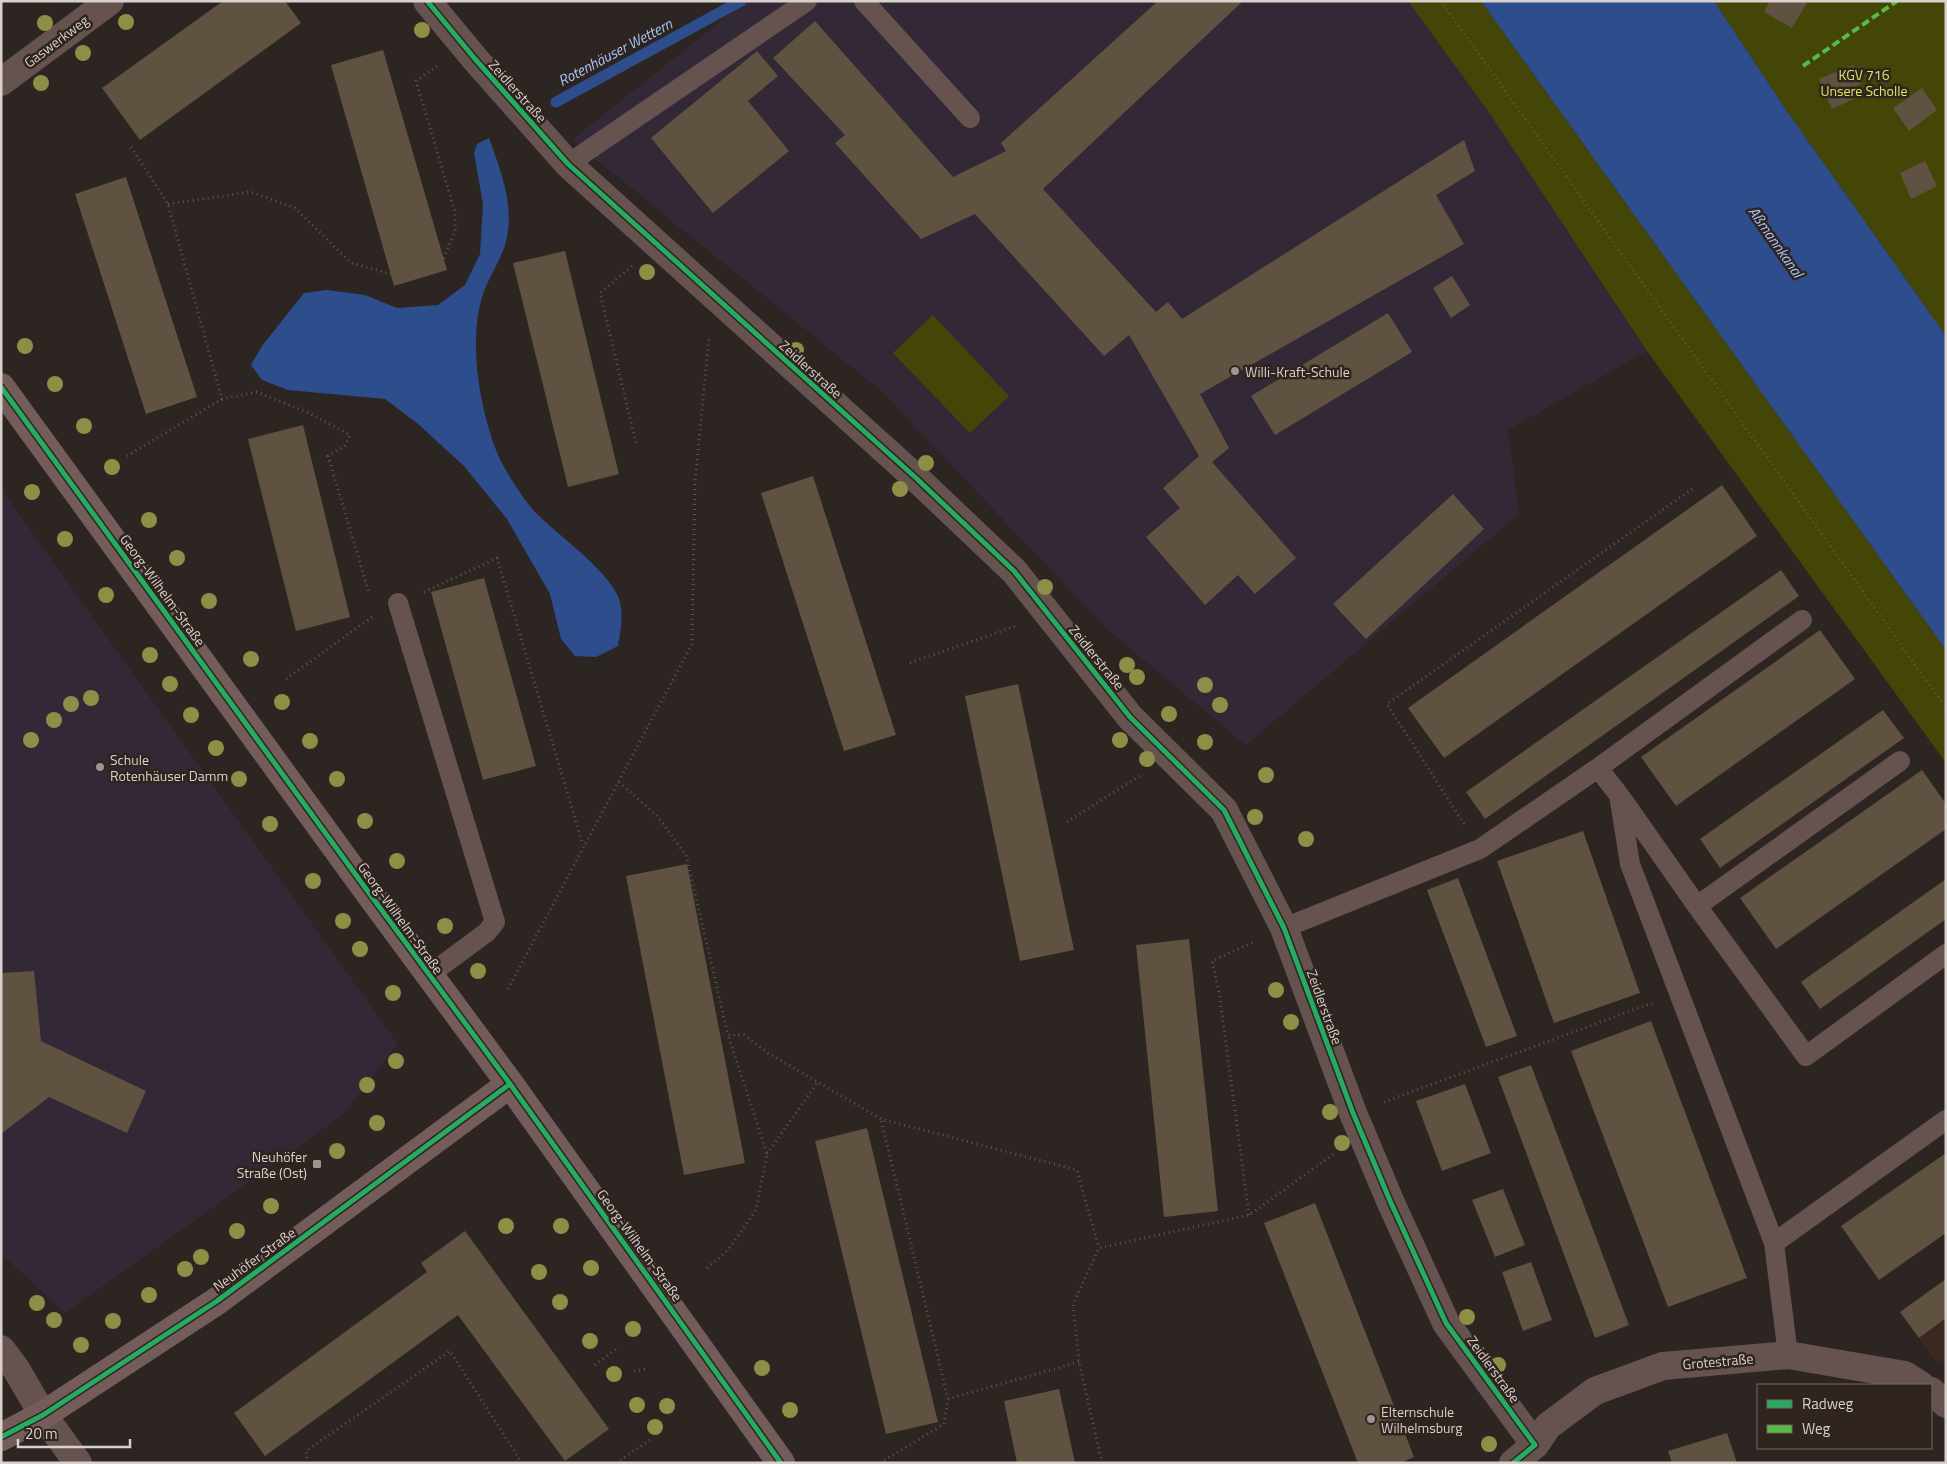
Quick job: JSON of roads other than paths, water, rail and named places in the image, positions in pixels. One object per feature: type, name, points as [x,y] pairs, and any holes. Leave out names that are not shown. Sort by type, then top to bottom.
[{"type":"street","name":"Gaswerkweg","points":[[1,82],[110,1]]},
{"type":"street","name":"Zeidlerstraße","points":[[427,1],[463,46],[568,164],[923,484],[1014,571],[1130,716],[1224,810],[1284,928],[1357,1123],[1446,1323],[1534,1444]]},
{"type":"street","name":"Georg-Wilhelm-Straße","points":[[1,387],[510,1084],[781,1463]]},
{"type":"street","name":"Neuhöfer Straße","points":[[1,1437],[43,1415],[216,1300],[510,1084]]},
{"type":"street","points":[[1,1349],[16,1369],[43,1415],[78,1463]]},
{"type":"street","name":"Grotestraße","points":[[1534,1444],[1548,1426],[1595,1391],[1663,1366],[1788,1355],[1905,1375],[1919,1384]]},
{"type":"street","points":[[1932,1392],[1946,1404]]},
{"type":"street","points":[[1513,1463],[1534,1444]]},
{"type":"lane","points":[[568,164],[808,1]]},
{"type":"lane","points":[[864,1],[970,118]]},
{"type":"lane","points":[[398,603],[495,922],[486,932],[429,975]]},
{"type":"lane","points":[[1284,928],[1480,849],[1598,768],[1802,620]]},
{"type":"lane","points":[[1697,906],[1900,761]]},
{"type":"lane","points":[[1598,768],[1806,1056],[1946,954]]},
{"type":"lane","points":[[1619,795],[1630,864],[1774,1243],[1788,1355]]},
{"type":"lane","points":[[1774,1243],[1946,1120]]},
{"type":"water","name":"Aßmannkanal","points":[[1481,1],[1714,1],[1791,117],[1946,336],[1946,650]]},
{"type":"water","points":[[489,138],[506,190],[509,218],[505,245],[483,294],[478,318],[476,356],[481,396],[496,450],[521,494],[539,516],[592,563],[617,594],[622,613],[618,646],[596,657],[575,656],[561,639],[550,594],[507,519],[464,466],[418,424],[385,399],[288,390],[262,380],[251,365],[262,346],[304,293],[327,290],[365,295],[397,308],[438,305],[465,285],[480,254],[483,204],[474,153],[477,144]]},
{"type":"waterway","name":"Rotenhäuser Wettern","points":[[556,102],[741,1]]},
{"type":"place","name":"Willi-Kraft-Schule","points":[[1235,371]]},
{"type":"place","name":"Schule Rotenhäuser Damm","points":[[100,767]]},
{"type":"place","name":"Neuhöfer Straße (Ost)","points":[[317,1164]]},
{"type":"place","name":"Elternschule Wilhelmsburg","points":[[1371,1419]]},
{"type":"park label","name":"KGV 716 Unsere Scholle","points":[[1864,82]]}]
